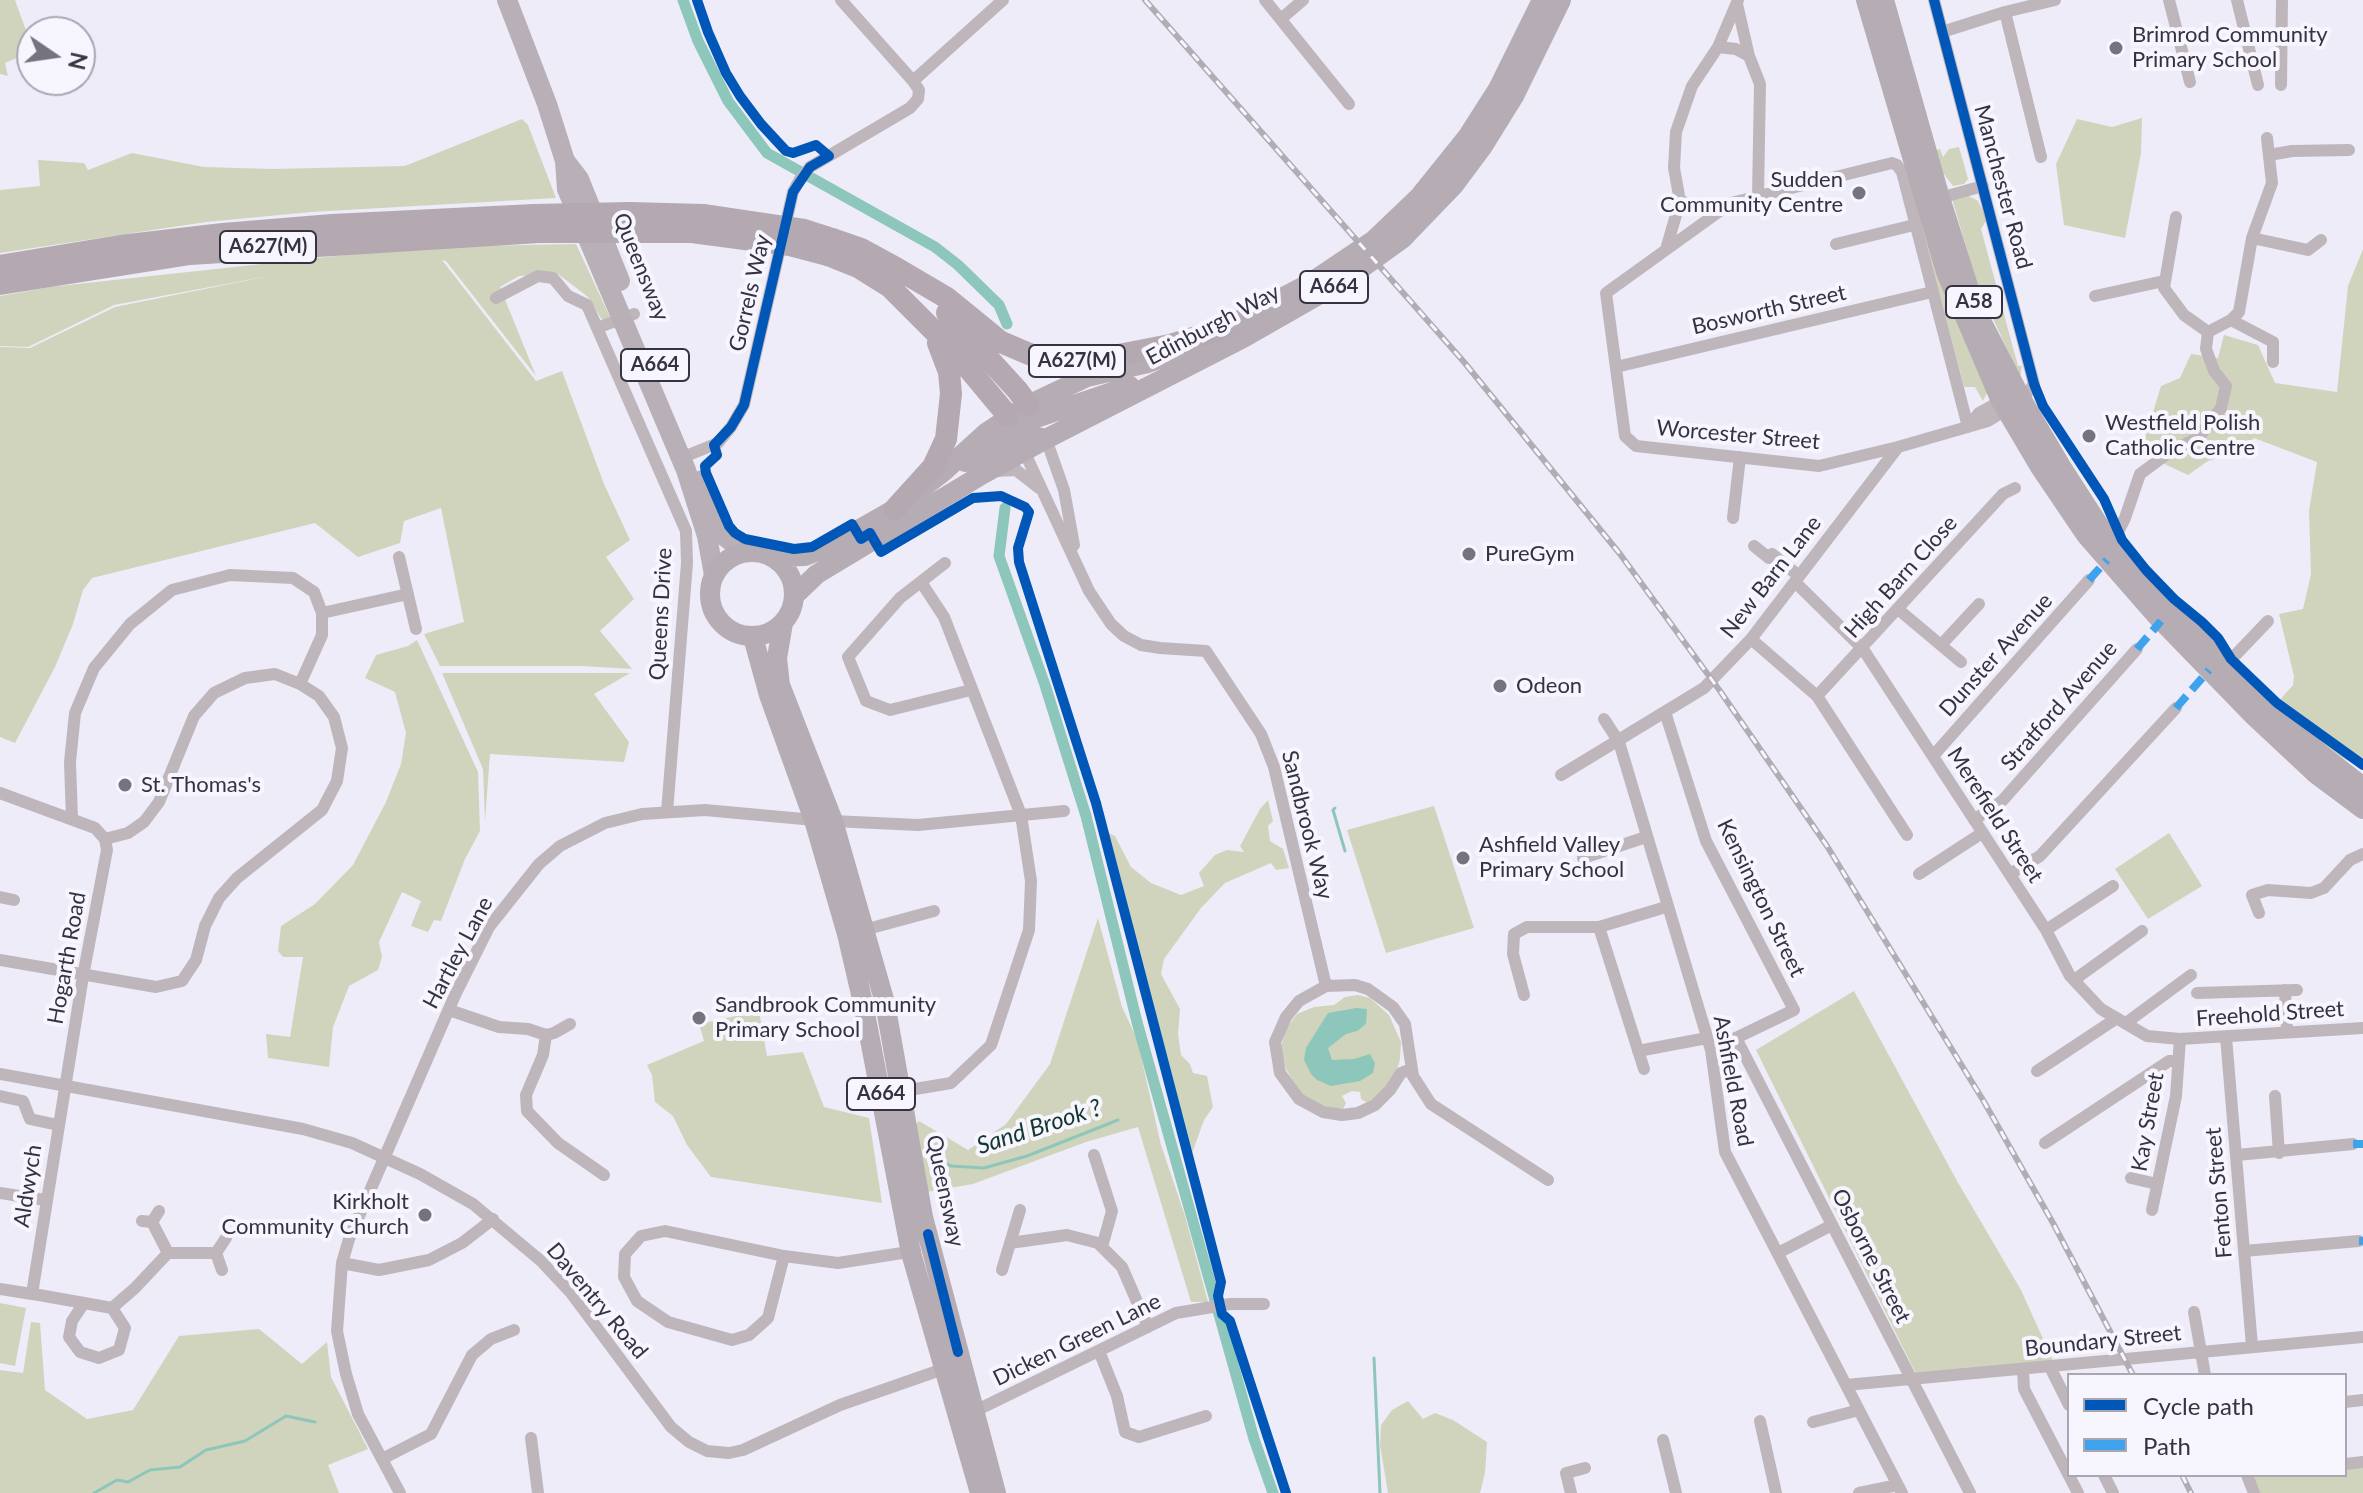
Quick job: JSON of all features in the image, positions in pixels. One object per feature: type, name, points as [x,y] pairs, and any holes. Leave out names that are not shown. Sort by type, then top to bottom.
[{"type":"highway","name":"Edinburgh Way","points":[[765,555],[805,556],[832,545],[895,509],[943,472],[1023,425],[1087,377],[1148,363],[1180,351],[1320,276],[1374,240],[1419,197],[1468,136],[1498,89],[1542,0]]},
{"type":"highway","name":"Edinburgh Way","points":[[1023,425],[1046,439],[1326,291],[1402,239],[1454,185],[1483,146],[1514,96],[1561,0]]},
{"type":"highway","name":"A58","points":[[1866,0],[1946,272],[2010,404],[2063,503],[2225,666],[2323,756],[2363,787]]},
{"type":"highway","name":"A58","points":[[1884,0],[1940,198],[2010,404]]},
{"type":"highway","name":"A627(M)","points":[[0,284],[190,254],[630,213],[703,215],[804,230],[830,247],[890,287],[1023,425]]},
{"type":"highway","name":"A627(M)","points":[[0,266],[120,246],[332,225],[536,224]]},
{"type":"highway","name":"A627(M)","points":[[830,247],[879,258],[947,298],[1001,342],[1051,360],[1093,360],[1125,355],[1222,329]]},
{"type":"highway","name":"A627(M)","points":[[913,278],[1018,391],[1023,425]]},
{"type":"highway","name":"A627(M)","points":[[895,509],[928,474],[946,439],[951,412],[949,372],[930,327]]},
{"type":"highway","points":[[1023,425],[1098,395],[1173,374]]},
{"type":"highway","name":"Edinburgh Way","points":[[794,596],[817,574],[983,474],[1023,425]]},
{"type":"highway","name":"A58","points":[[2104,546],[2155,614],[2254,716],[2316,774],[2363,809]]},
{"type":"highway","points":[[735,555],[765,555],[782,565],[791,577],[794,596],[791,610],[783,623],[772,632],[753,637],[739,635],[726,628],[716,617],[710,588],[714,575],[723,563],[735,555]]},
{"type":"highway","name":"Queensway","points":[[783,623],[777,658],[780,685],[824,820],[855,932],[885,1003],[891,1092],[921,1249],[966,1416],[980,1493]]},
{"type":"highway","name":"Queensway","points":[[753,637],[769,695],[824,820]]},
{"type":"highway","name":"Queensway","points":[[966,1416],[996,1493]]},
{"type":"main road","name":"Queensway","points":[[507,0],[547,104],[565,161],[567,189],[628,317],[723,535],[733,543],[765,555]]},
{"type":"main road","name":"Queensway","points":[[686,455],[714,575]]},
{"type":"street","points":[[841,0],[913,81],[1003,0]]},
{"type":"street","points":[[1265,0],[1349,104]]},
{"type":"street","points":[[1281,19],[1303,0]]},
{"type":"street","name":"Manchester Road","points":[[1934,0],[2034,384],[2010,404]]},
{"type":"street","points":[[1942,32],[2055,0]]},
{"type":"street","points":[[2169,0],[2190,82]]},
{"type":"street","points":[[2237,0],[2258,85]]},
{"type":"street","points":[[2281,85],[2282,0]]},
{"type":"street","points":[[1667,246],[1680,201],[1674,168],[1676,132],[1692,86],[1718,47],[1737,2]]},
{"type":"street","points":[[1737,2],[1749,56],[1760,84],[1758,196]]},
{"type":"street","points":[[2005,12],[2041,157]]},
{"type":"street","points":[[1718,47],[1736,49],[1749,56]]},
{"type":"street","name":"Gorrels Way","points":[[686,455],[718,443],[744,405],[793,192],[810,167],[915,104],[919,94],[913,81]]},
{"type":"street","points":[[2208,332],[2239,312],[2252,238],[2272,183],[2267,138]]},
{"type":"street","points":[[2269,155],[2292,151],[2349,150]]},
{"type":"street","points":[[1616,367],[1606,293],[1667,246],[1731,203],[1892,163],[1902,172],[1968,427]]},
{"type":"street","points":[[1940,198],[1983,186]]},
{"type":"street","points":[[1680,201],[1718,211]]},
{"type":"street","points":[[2176,217],[2164,288],[2184,315],[2208,332]]},
{"type":"street","points":[[1836,244],[1914,225]]},
{"type":"street","points":[[2252,238],[2308,250],[2321,240]]},
{"type":"street","name":"Queens Drive","points":[[496,298],[538,276],[553,278],[568,296],[587,305],[686,531],[687,563],[667,812]]},
{"type":"street","points":[[2095,296],[2164,281]]},
{"type":"street","name":"Bosworth Street","points":[[1616,367],[1932,292]]},
{"type":"street","points":[[597,328],[628,317]]},
{"type":"street","points":[[2231,320],[2273,342],[2273,362]]},
{"type":"street","points":[[2104,546],[2125,518],[2140,474],[2167,454],[2199,437],[2221,408],[2226,386],[2214,371],[2206,349],[2208,332]]},
{"type":"street","name":"Worcester Street","points":[[1616,367],[1625,436],[1636,446],[1819,466],[1898,447]]},
{"type":"street","points":[[1898,447],[1988,421],[2010,404]]},
{"type":"street","name":"Sandbrook Way","points":[[1023,425],[1044,493],[1098,609],[1124,636],[1141,645],[1206,651],[1261,734],[1274,767],[1326,986]]},
{"type":"street","points":[[1046,439],[1064,490],[1076,560]]},
{"type":"street","name":"New Barn Lane","points":[[1561,775],[1704,688],[1751,639],[1898,447]]},
{"type":"street","points":[[1733,518],[1740,457]]},
{"type":"street","name":"Sandbrook Way","points":[[983,474],[1003,469],[1016,470],[1044,493]]},
{"type":"street","name":"High Barn Close","points":[[1817,696],[2003,494],[2015,488]]},
{"type":"street","name":"Merefield Street","points":[[1754,546],[1769,558],[1772,554],[1863,649],[2046,930],[2074,980],[2101,1009],[2147,1036],[2180,1039]]},
{"type":"street","points":[[399,557],[416,629]]},
{"type":"street","points":[[945,563],[900,598],[848,657],[866,701],[890,710],[971,690]]},
{"type":"street","points":[[72,819],[70,762],[75,713],[94,668],[130,624],[172,590],[230,575],[293,578],[314,592],[322,613],[322,635],[300,684]]},
{"type":"street","name":"Dunster Avenue","points":[[1933,756],[2089,580]]},
{"type":"street","points":[[891,1092],[951,1083],[991,1045],[1029,930],[1031,881],[1021,815],[944,617],[921,582]]},
{"type":"street","points":[[322,613],[408,594]]},
{"type":"street","points":[[1941,645],[1979,604]]},
{"type":"street","points":[[1899,610],[1961,662]]},
{"type":"street","points":[[2225,666],[2268,621]]},
{"type":"street","points":[[1751,639],[1817,696],[1907,835]]},
{"type":"street","name":"Stratford Avenue","points":[[1974,820],[2002,801],[2137,649]]},
{"type":"street","points":[[0,793],[95,828],[105,839],[128,833],[144,822],[159,802],[194,716],[214,693],[245,678],[275,674],[319,696],[334,717],[342,748],[337,781],[322,810],[237,878],[219,898],[205,926],[196,960],[182,981],[156,987],[0,960]]},
{"type":"street","points":[[2010,874],[2040,856],[2176,708]]},
{"type":"street","name":"Kensington Street","points":[[1665,712],[1706,841],[1794,1010],[1736,1038]]},
{"type":"street","name":"Ashfield Road","points":[[1604,719],[1619,742],[1709,1044],[1725,1152],[1900,1489]]},
{"type":"street","name":"Hartley Lane","points":[[400,1493],[358,1414],[346,1374],[337,1331],[342,1263],[349,1239],[449,1010],[489,927],[539,864],[560,846],[605,823],[642,814],[705,810],[918,825],[1064,811]]},
{"type":"street","points":[[1919,874],[1982,833]]},
{"type":"street","points":[[1583,858],[1646,837]]},
{"type":"street","name":"Hogarth Road","points":[[65,1085],[107,850],[105,839]]},
{"type":"street","points":[[2259,913],[2251,892],[2311,893],[2324,888],[2350,860],[2363,854]]},
{"type":"street","points":[[2046,930],[2113,886]]},
{"type":"street","points":[[0,897],[14,900]]},
{"type":"street","points":[[1524,995],[1513,954],[1514,934],[1527,927],[1599,927],[1666,907]]},
{"type":"street","points":[[855,932],[934,911]]},
{"type":"street","points":[[1599,927],[1644,1069]]},
{"type":"street","points":[[2074,980],[2142,931]]},
{"type":"street","points":[[2037,1071],[2122,1021],[2191,975]]},
{"type":"street","points":[[1411,1069],[1401,1073],[1375,1105],[1358,1113],[1342,1115],[1323,1112],[1299,1099],[1280,1073],[1275,1042],[1286,1017],[1299,1001],[1326,986],[1355,985],[1368,989],[1393,1007],[1405,1024],[1413,1076],[1431,1104],[1548,1180]]},
{"type":"street","points":[[2197,993],[2291,990],[2287,1032]]},
{"type":"street","points":[[449,1010],[499,1027],[528,1029],[546,1035],[570,1024]]},
{"type":"street","name":"Freehold Street","points":[[2180,1039],[2363,1028]]},
{"type":"street","points":[[546,1035],[543,1055],[526,1095],[527,1111],[558,1143],[604,1175]]},
{"type":"street","name":"Fenton Street","points":[[2226,1037],[2252,1346]]},
{"type":"street","points":[[1638,1051],[1736,1038]]},
{"type":"street","name":"Osborne Street","points":[[1736,1038],[1970,1493]]},
{"type":"street","name":"Kay Street","points":[[2152,1210],[2176,1096],[2180,1039]]},
{"type":"street","points":[[2045,1143],[2169,1061],[2178,1061]]},
{"type":"street","name":"Daventry Road","points":[[0,1074],[303,1129],[386,1157],[473,1204],[541,1261],[571,1293],[671,1427],[689,1442],[707,1451],[729,1453],[743,1450],[840,1405],[953,1366]]},
{"type":"street","name":"Aldwych","points":[[32,1294],[65,1085]]},
{"type":"street","points":[[0,1096],[23,1101],[30,1119],[58,1125]]},
{"type":"street","points":[[2275,1096],[2279,1153]]},
{"type":"street","points":[[2237,1155],[2353,1144]]},
{"type":"street","points":[[1094,1155],[1112,1211],[1102,1247]]},
{"type":"street","points":[[2131,1178],[2157,1184]]},
{"type":"street","points":[[0,1193],[45,1200]]},
{"type":"street","points":[[1002,1270],[1020,1210]]},
{"type":"street","points":[[151,1218],[168,1253]]},
{"type":"street","points":[[342,1263],[379,1270],[429,1260],[462,1243],[493,1219]]},
{"type":"street","points":[[1778,1253],[1832,1225]]},
{"type":"street","points":[[784,1256],[768,1318],[749,1335],[732,1340],[668,1322],[637,1301],[624,1277],[625,1254],[641,1236],[665,1231],[784,1256],[838,1263],[921,1249]]},
{"type":"street","points":[[1010,1243],[1067,1235],[1098,1243],[1122,1267],[1148,1327]]},
{"type":"street","points":[[216,1253],[226,1238]]},
{"type":"street","points":[[2244,1251],[2359,1241]]},
{"type":"street","points":[[112,1308],[168,1253],[216,1253]]},
{"type":"street","points":[[216,1253],[222,1270]]},
{"type":"street","points":[[0,1289],[32,1294],[84,1303],[112,1308],[125,1328],[119,1350],[99,1358],[80,1352],[69,1337],[72,1321],[84,1303]]},
{"type":"street","name":"Dicken Green Lane","points":[[966,1416],[1176,1313],[1230,1304],[1264,1304]]},
{"type":"street","points":[[2194,1312],[2205,1373]]},
{"type":"street","points":[[382,1459],[431,1434],[472,1355],[491,1339],[514,1330]]},
{"type":"street","name":"Boundary Street","points":[[1846,1385],[2363,1337]]},
{"type":"street","points":[[1099,1351],[1117,1396],[1125,1432],[1139,1437],[1206,1416]]},
{"type":"street","points":[[2050,1367],[2067,1401]]},
{"type":"street","points":[[2023,1369],[2024,1389],[2067,1472]]},
{"type":"street","points":[[1813,1422],[1859,1410]]},
{"type":"street","points":[[1760,1421],[1776,1493]]},
{"type":"street","points":[[531,1438],[538,1493]]},
{"type":"street","points":[[1663,1440],[1676,1493]]},
{"type":"street","points":[[1571,1493],[1566,1473],[1585,1468]]},
{"type":"street","points":[[1859,1493],[1900,1489]]},
{"type":"shaded area","points":[[0,0],[15,0],[21,16],[16,16],[16,58],[5,63],[8,76],[0,74]]},
{"type":"shaded area","points":[[2142,118],[2141,153],[2125,238],[2064,225],[2056,164],[2077,119],[2112,127]]},
{"type":"shaded area","points":[[522,119],[528,125],[556,198],[311,212],[206,222],[0,253],[0,190],[40,186],[38,160],[84,163],[88,170],[132,153],[204,167],[405,166]]},
{"type":"shaded area","points":[[1959,147],[1968,179],[1964,184],[1953,186],[1933,151],[1940,149],[1943,157],[1949,149]]},
{"type":"shaded area","points":[[1967,195],[1978,201],[1987,219],[1981,229],[2018,366],[2022,366],[2020,378],[1976,281],[1953,202],[1953,198]]},
{"type":"shaded area","points":[[1924,234],[1928,234],[1987,393],[1983,401],[1975,387],[1964,387]]},
{"type":"shaded area","points":[[576,244],[610,317],[602,320],[588,297],[558,274],[519,276],[500,287],[536,376],[446,261],[442,260],[536,381],[562,371],[604,484],[630,540],[606,557],[634,599],[600,631],[632,669],[440,666],[424,634],[464,622],[441,508],[404,521],[400,543],[358,557],[315,523],[92,578],[83,590],[55,667],[15,743],[0,737],[0,347],[30,348],[115,307],[274,275],[114,305],[28,347],[0,346],[0,296],[50,287],[418,247]]},
{"type":"shaded area","points":[[2363,249],[2363,768],[2332,753],[2277,703],[2293,685],[2294,676],[2279,614],[2303,609],[2311,574],[2309,511],[2317,462],[2254,438],[2235,453],[2208,461],[2188,475],[2141,453],[2137,441],[2145,438],[2161,386],[2180,378],[2191,354],[2218,358],[2224,335],[2258,345],[2275,383],[2337,392],[2348,286]]},
{"type":"shaded area","points":[[417,640],[478,772],[480,831],[465,859],[441,921],[434,920],[428,932],[411,926],[421,901],[402,892],[379,942],[382,957],[378,970],[349,986],[333,1027],[329,1067],[268,1058],[266,1034],[290,1037],[303,957],[283,957],[278,951],[281,926],[315,904],[353,865],[386,802],[401,764],[406,733],[395,692],[365,678],[376,655],[408,646]]},
{"type":"shaded area","points":[[442,673],[630,673],[594,694],[629,742],[624,762],[490,754],[485,821],[483,769]]},
{"type":"shaded area","points":[[1268,800],[1273,821],[1268,826],[1270,841],[1283,849],[1289,868],[1276,870],[1271,863],[1225,883],[1201,908],[1164,959],[1161,974],[1180,1009],[1178,1034],[1181,1055],[1190,1064],[1193,1073],[1207,1076],[1213,1107],[1204,1120],[1191,1156],[1115,871],[1108,833],[1115,836],[1131,867],[1151,883],[1181,895],[1204,886],[1199,873],[1215,855],[1227,850],[1244,852],[1240,846]]},
{"type":"shaded area","points":[[1434,806],[1474,928],[1386,953],[1347,830]]},
{"type":"shaded area","points":[[2169,833],[2202,886],[2148,919],[2115,869]]},
{"type":"shaded area","points":[[1098,918],[1122,1007],[1137,1039],[1161,1145],[1185,1216],[1208,1302],[1191,1302],[1138,1127],[1086,1142],[973,1184],[927,1192],[915,1125],[919,1121],[968,1150],[1006,1124],[1050,1064]]},
{"type":"shaded area","points":[[1854,991],[1957,1181],[2021,1290],[2054,1363],[1917,1376],[1756,1050]]},
{"type":"shaded area","points":[[1358,995],[1370,998],[1389,1015],[1401,1042],[1400,1059],[1395,1078],[1369,1104],[1361,1099],[1360,1092],[1352,1091],[1342,1096],[1346,1103],[1342,1111],[1302,1096],[1286,1069],[1281,1047],[1286,1029],[1297,1014],[1314,1007],[1334,1005],[1345,997]]},
{"type":"shaded area","points":[[1367,1009],[1366,1024],[1328,1048],[1332,1060],[1354,1059],[1370,1054],[1375,1063],[1373,1073],[1360,1081],[1331,1086],[1311,1074],[1304,1060],[1306,1048],[1328,1013]]},
{"type":"shaded area","points":[[759,1011],[767,1056],[803,1052],[824,1107],[869,1118],[882,1203],[711,1177],[687,1145],[673,1116],[655,1102],[652,1075],[647,1065],[704,1041],[699,1024]]},
{"type":"shaded area","points":[[0,1303],[26,1308],[15,1366],[0,1363]]},
{"type":"shaded area","points":[[31,1322],[40,1323],[45,1390],[87,1419],[133,1410],[179,1336],[259,1329],[302,1364],[327,1342],[331,1377],[368,1449],[328,1465],[339,1493],[0,1493],[0,1370],[23,1373]]},
{"type":"shaded area","points":[[1408,1401],[1423,1419],[1435,1413],[1453,1420],[1487,1442],[1480,1493],[1388,1493],[1380,1445],[1381,1425],[1392,1410]]},
{"type":"shaded area","points":[[2363,1464],[2363,1493],[2256,1493],[2249,1477],[2347,1477],[2347,1466]]},
{"type":"waterway","points":[[683,0],[698,41],[728,101],[767,153],[935,247],[999,305],[1007,324]]},
{"type":"waterway","points":[[1005,508],[999,556],[1045,685],[1086,816],[1137,1022],[1254,1439],[1273,1493]]},
{"type":"waterway","points":[[1335,808],[1333,810],[1345,851]]},
{"type":"waterway","name":"Sand Brook ?","points":[[925,1155],[951,1166],[984,1168],[1027,1156],[1118,1120]]},
{"type":"waterway","points":[[1374,1358],[1380,1493]]},
{"type":"waterway","points":[[94,1493],[117,1480],[128,1482],[150,1470],[180,1467],[206,1450],[245,1441],[286,1416],[315,1422]]},
{"type":"railway","points":[[1145,0],[1464,362],[1620,554],[1720,691],[1827,846],[1983,1100],[2053,1223],[2132,1373]]},
{"type":"railway","points":[[2183,1477],[2191,1493]]},
{"type":"marked path","points":[[2089,580],[2107,560]]},
{"type":"marked path","points":[[2137,649],[2161,621]]},
{"type":"marked path","points":[[2176,708],[2209,670]]},
{"type":"marked path","points":[[2353,1144],[2363,1144]]},
{"type":"cycle path","points":[[697,0],[726,73],[761,124],[786,151],[793,153],[816,145],[829,156],[810,167],[793,192],[744,405],[731,427],[714,445],[717,455],[705,466],[706,473],[735,533],[745,539],[794,549],[812,547],[852,524],[861,539],[870,533],[881,552],[973,498],[1001,496],[1029,512],[1018,548],[1019,562],[1096,803],[1221,1282],[1218,1296],[1222,1314],[1230,1321],[1286,1493]]},
{"type":"cycle path","points":[[1934,0],[2034,384],[2043,406],[2104,499],[2122,540],[2146,570],[2218,638],[2231,659],[2277,703],[2363,765]]},
{"type":"cycle path","points":[[928,1234],[958,1352]]},
{"type":"place","name":"Brimrod Community Primary School","points":[[2116,48]]},
{"type":"place","name":"Sudden Community Centre","points":[[1859,193]]},
{"type":"place","name":"Westfield Polish Catholic Centre","points":[[2089,436]]},
{"type":"place","name":"PureGym","points":[[1469,554]]},
{"type":"place","name":"Odeon","points":[[1500,686]]},
{"type":"place","name":"St. Thomas's","points":[[125,785]]},
{"type":"place","name":"Ashfield Valley Primary School","points":[[1463,858]]},
{"type":"place","name":"Sandbrook Community Primary School","points":[[699,1018]]},
{"type":"place","name":"Kirkholt Community Church","points":[[425,1215]]}]
